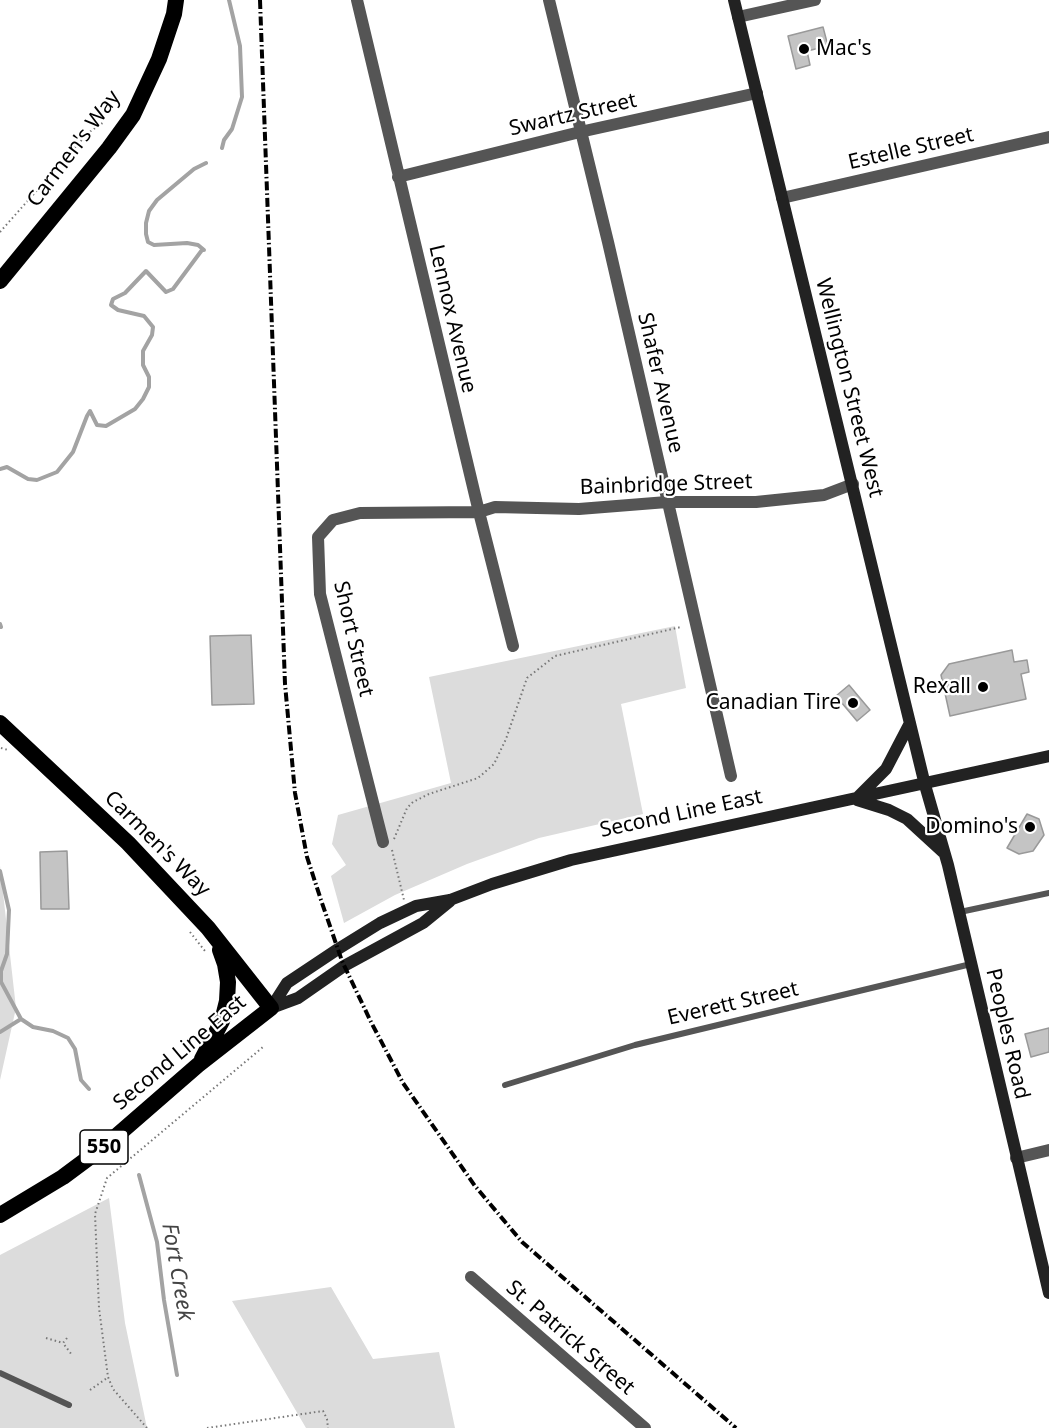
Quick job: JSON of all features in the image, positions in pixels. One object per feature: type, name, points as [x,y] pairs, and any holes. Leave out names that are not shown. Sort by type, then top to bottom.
[{"type":"highway","name":"Carmen's Way","points":[[0,281],[109,148],[133,115],[159,59],[174,14],[176,0]]},
{"type":"highway","name":"Carmen's Way","points":[[0,723],[128,843],[217,939],[271,1008]]},
{"type":"highway","points":[[198,1065],[222,1021],[227,1001],[228,982],[217,939]]},
{"type":"highway","name":"Second Line East","points":[[0,1215],[63,1177],[106,1145],[198,1065],[271,1008]]},
{"type":"main road","name":"Wellington Street West","points":[[734,0],[925,785]]},
{"type":"main road","points":[[910,723],[886,769],[856,799],[889,810],[907,819],[944,853]]},
{"type":"main road","name":"550","points":[[925,785],[1049,756]]},
{"type":"main road","name":"Second Line East","points":[[271,1008],[287,983],[380,923],[416,906],[450,900],[492,884],[571,860],[925,785]]},
{"type":"main road","name":"Peoples Road","points":[[925,785],[959,912],[1049,1293]]},
{"type":"main road","name":"Second Line East","points":[[271,1008],[298,998],[344,966],[423,923],[450,900]]},
{"type":"street","name":"Lennox Avenue","points":[[357,0],[478,512],[513,646]]},
{"type":"street","name":"Shafer Avenue","points":[[549,0],[608,242],[731,776]]},
{"type":"street","points":[[738,17],[815,0]]},
{"type":"street","name":"Swartz Street","points":[[398,177],[580,132],[757,93]]},
{"type":"street","name":"Estelle Street","points":[[782,198],[1049,138]]},
{"type":"street","name":"Bainbridge Street","points":[[478,512],[495,507],[579,509],[667,502],[756,502],[824,495],[853,484]]},
{"type":"street","name":"Short Street","points":[[383,842],[320,594],[318,537],[333,520],[360,513],[478,512]]},
{"type":"street","points":[[1016,1158],[1049,1150]]},
{"type":"street","name":"St. Patrick Street","points":[[471,1277],[645,1428]]},
{"type":"lane","points":[[959,912],[1049,893]]},
{"type":"lane","name":"Everett Street","points":[[505,1085],[634,1045],[971,964]]},
{"type":"lane","points":[[0,1373],[69,1405]]},
{"type":"path","points":[[0,232],[88,133],[104,122]]},
{"type":"path","points":[[404,900],[392,849],[407,808],[413,802],[429,794],[478,778],[494,764],[506,739],[527,678],[555,656],[681,627]]},
{"type":"path","points":[[0,748],[14,753]]},
{"type":"path","points":[[190,932],[206,953]]},
{"type":"path","points":[[147,1428],[113,1389],[108,1377],[99,1308],[95,1214],[107,1178],[263,1047]]},
{"type":"path","points":[[46,1338],[63,1342],[72,1355]]},
{"type":"path","points":[[63,1342],[67,1338]]},
{"type":"path","points":[[90,1390],[108,1377]]},
{"type":"path","points":[[207,1428],[310,1411],[323,1411],[328,1428]]},
{"type":"shaded area","points":[[675,626],[686,688],[621,704],[643,814],[539,838],[467,864],[395,895],[344,923],[331,876],[346,865],[332,844],[338,815],[451,783],[429,677]]},
{"type":"shaded area","points":[[0,866],[16,1008],[0,1080]]},
{"type":"shaded area","points":[[109,1198],[125,1323],[147,1428],[0,1428],[0,1255]]},
{"type":"shaded area","points":[[331,1287],[373,1359],[439,1352],[455,1428],[306,1428],[232,1301]]},
{"type":"building","name":"Mac's","points":[[823,27],[828,46],[807,51],[810,65],[796,69],[788,36]]},
{"type":"building","points":[[251,635],[254,704],[212,705],[210,636]]},
{"type":"building","name":"Rexall","points":[[1012,650],[1014,662],[1027,660],[1029,672],[1021,674],[1026,699],[950,716],[941,675],[949,664]]},
{"type":"building","name":"Canadian Tire","points":[[849,685],[870,710],[857,721],[836,696]]},
{"type":"building","name":"Domino's","points":[[1027,814],[1039,819],[1044,835],[1033,851],[1019,854],[1007,848]]},
{"type":"building","points":[[67,851],[69,909],[41,909],[40,852]]},
{"type":"building","points":[[1049,1028],[1049,1052],[1031,1057],[1025,1034]]},
{"type":"waterway","name":"Fort Creek","points":[[222,148],[224,140],[232,129],[242,97],[240,46],[229,0]]},
{"type":"waterway","name":"Fort Creek","points":[[0,469],[7,467],[28,479],[37,480],[57,472],[73,452],[90,411],[97,425],[106,426],[135,409],[143,399],[149,387],[149,377],[143,365],[143,351],[152,335],[153,327],[144,316],[118,310],[111,305],[113,299],[125,293],[146,271],[166,292],[173,289],[204,250],[198,245],[187,243],[154,245],[148,242],[146,223],[149,211],[157,200],[194,169],[206,163]]},
{"type":"waterway","name":"Fort Creek","points":[[0,871],[9,910],[7,954],[1,971],[1,982],[21,1019],[33,1027],[53,1031],[68,1038],[75,1049],[81,1080],[89,1089]]},
{"type":"waterway","points":[[0,1032],[21,1019]]},
{"type":"waterway","name":"Fort Creek","points":[[139,1175],[157,1242],[177,1375]]},
{"type":"railway","points":[[260,0],[285,684],[295,793],[307,857],[321,900],[342,961],[403,1083],[475,1186],[522,1242],[736,1428]]},
{"type":"place","name":"Mac's","points":[[804,49]]},
{"type":"place","name":"Rexall","points":[[983,687]]},
{"type":"place","name":"Canadian Tire","points":[[853,703]]},
{"type":"place","name":"Domino's","points":[[1030,827]]}]
